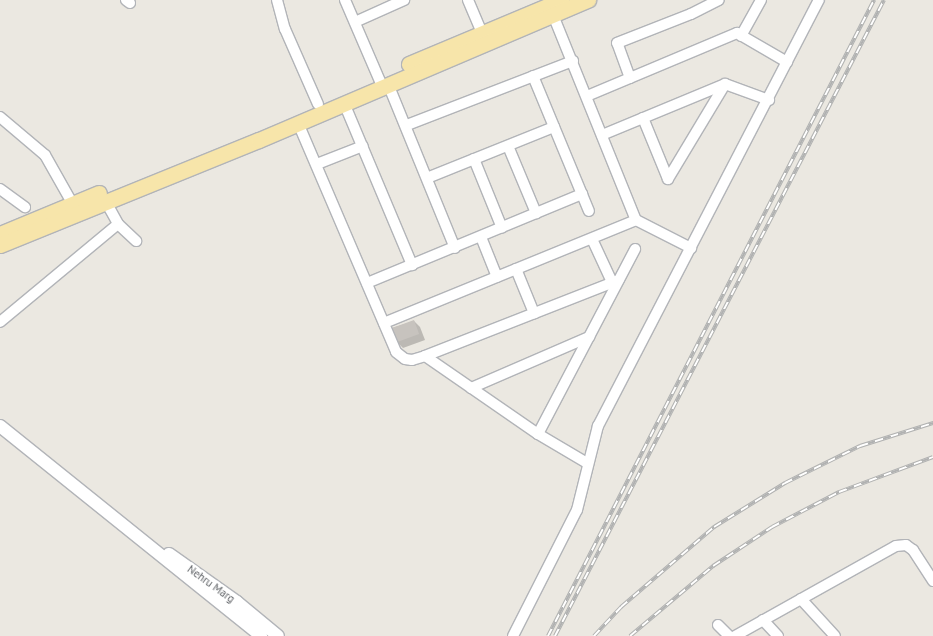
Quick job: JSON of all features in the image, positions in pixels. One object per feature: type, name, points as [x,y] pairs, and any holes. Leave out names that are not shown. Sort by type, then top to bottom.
[{"type":"main road","points":[[0,234],[75,208],[175,168],[298,123],[344,103],[482,33],[560,0]]},
{"type":"main road","points":[[0,245],[75,208],[106,202],[175,168],[318,104],[383,83],[588,0]]},
{"type":"street","points":[[277,0],[285,29],[318,104]]},
{"type":"street","points":[[345,0],[383,83],[407,125],[455,248]]},
{"type":"street","points":[[355,22],[404,0]]},
{"type":"street","points":[[468,0],[482,33]]},
{"type":"street","points":[[630,78],[617,43],[691,14],[719,0]]},
{"type":"street","points":[[741,36],[761,0]]},
{"type":"street","points":[[514,636],[577,510],[587,463],[598,426],[769,100],[819,0]]},
{"type":"street","points":[[553,15],[573,61],[636,220],[691,248]]},
{"type":"street","points":[[587,96],[737,34],[787,62]]},
{"type":"street","points":[[407,125],[573,61]]},
{"type":"street","points":[[533,76],[589,211]]},
{"type":"street","points":[[602,135],[725,84],[769,100]]},
{"type":"street","points":[[643,118],[668,179],[725,84]]},
{"type":"street","points":[[344,103],[364,146],[412,265]]},
{"type":"street","points":[[0,117],[45,155],[75,208]]},
{"type":"street","points":[[298,123],[317,164],[396,352],[400,356],[412,360],[425,356],[616,281]]},
{"type":"street","points":[[427,178],[554,127]]},
{"type":"street","points":[[317,164],[364,146]]},
{"type":"street","points":[[508,146],[536,213]]},
{"type":"street","points":[[474,160],[502,228]]},
{"type":"street","points":[[0,189],[25,207]]},
{"type":"street","points":[[367,283],[455,248],[582,194]]},
{"type":"street","points":[[106,202],[118,224],[136,242]]},
{"type":"street","points":[[384,324],[636,220]]},
{"type":"street","points":[[2,316],[118,224]]},
{"type":"street","points":[[481,236],[497,277]]},
{"type":"street","points":[[592,238],[616,281]]},
{"type":"street","points":[[538,434],[616,281],[635,250]]},
{"type":"street","points":[[516,269],[534,313]]},
{"type":"street","points":[[472,388],[588,337]]},
{"type":"street","points":[[425,356],[538,434],[587,463]]},
{"type":"street","points":[[0,426],[262,636]]},
{"type":"street","name":"Nehru Marg","points":[[140,539],[195,571],[278,636]]},
{"type":"street","points":[[735,636],[896,546],[906,545],[913,550],[933,581]]},
{"type":"street","points":[[801,599],[835,636]]},
{"type":"street","points":[[763,620],[778,636]]},
{"type":"street","points":[[718,625],[729,636]]},
{"type":"building","points":[[414,320],[419,334],[397,342],[391,328]]},
{"type":"railway","points":[[548,636],[874,0]]},
{"type":"railway","points":[[555,636],[884,0]]},
{"type":"railway","points":[[594,636],[621,607],[714,527],[785,483],[860,446],[933,423]]},
{"type":"railway","points":[[630,636],[713,566],[772,527],[839,492],[933,457]]}]
